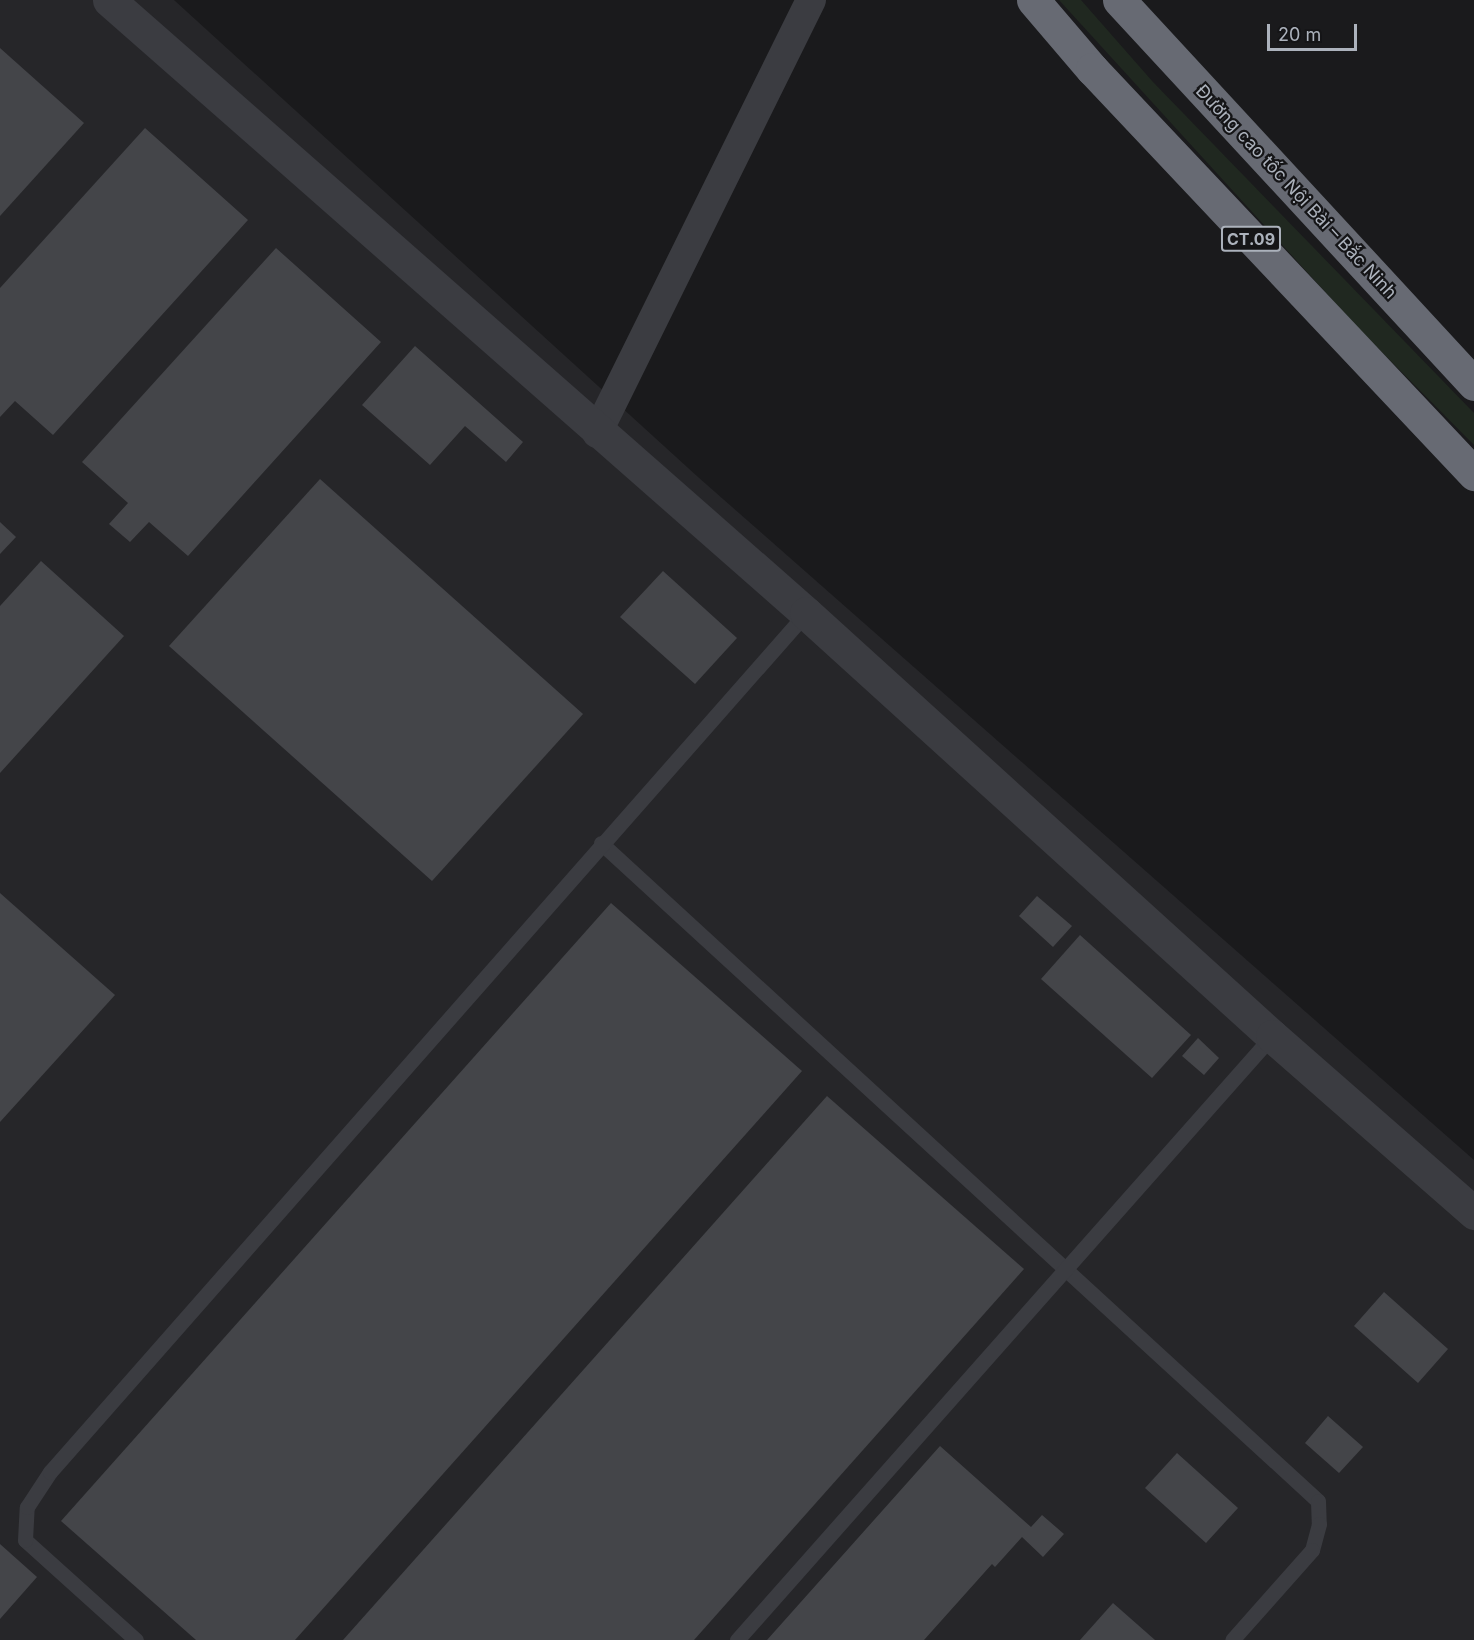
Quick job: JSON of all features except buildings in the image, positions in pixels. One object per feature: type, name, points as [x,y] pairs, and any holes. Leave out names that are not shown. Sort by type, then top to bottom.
[{"type":"highway","name":"CT.09","points":[[1033,0],[1092,69],[1474,474]]},
{"type":"highway","name":"Đường cao tốc Nội Bài – Bắc Ninh","points":[[1119,0],[1474,384]]},
{"type":"street","points":[[109,0],[597,433],[806,613],[1272,1036],[1474,1214]]},
{"type":"street","points":[[597,433],[811,0]]},
{"type":"lane","points":[[136,1640],[25,1540],[27,1507],[50,1472],[601,843],[806,613]]},
{"type":"lane","points":[[601,843],[1318,1501],[1320,1524],[1312,1550],[1232,1640]]},
{"type":"lane","points":[[737,1640],[1272,1036]]},
{"type":"shaded area","points":[[0,0],[174,0],[698,477],[1474,1160],[1474,1640],[0,1640]]},
{"type":"shaded area","points":[[1059,0],[1081,0],[1153,82],[1474,413],[1474,445],[1358,328]]}]
